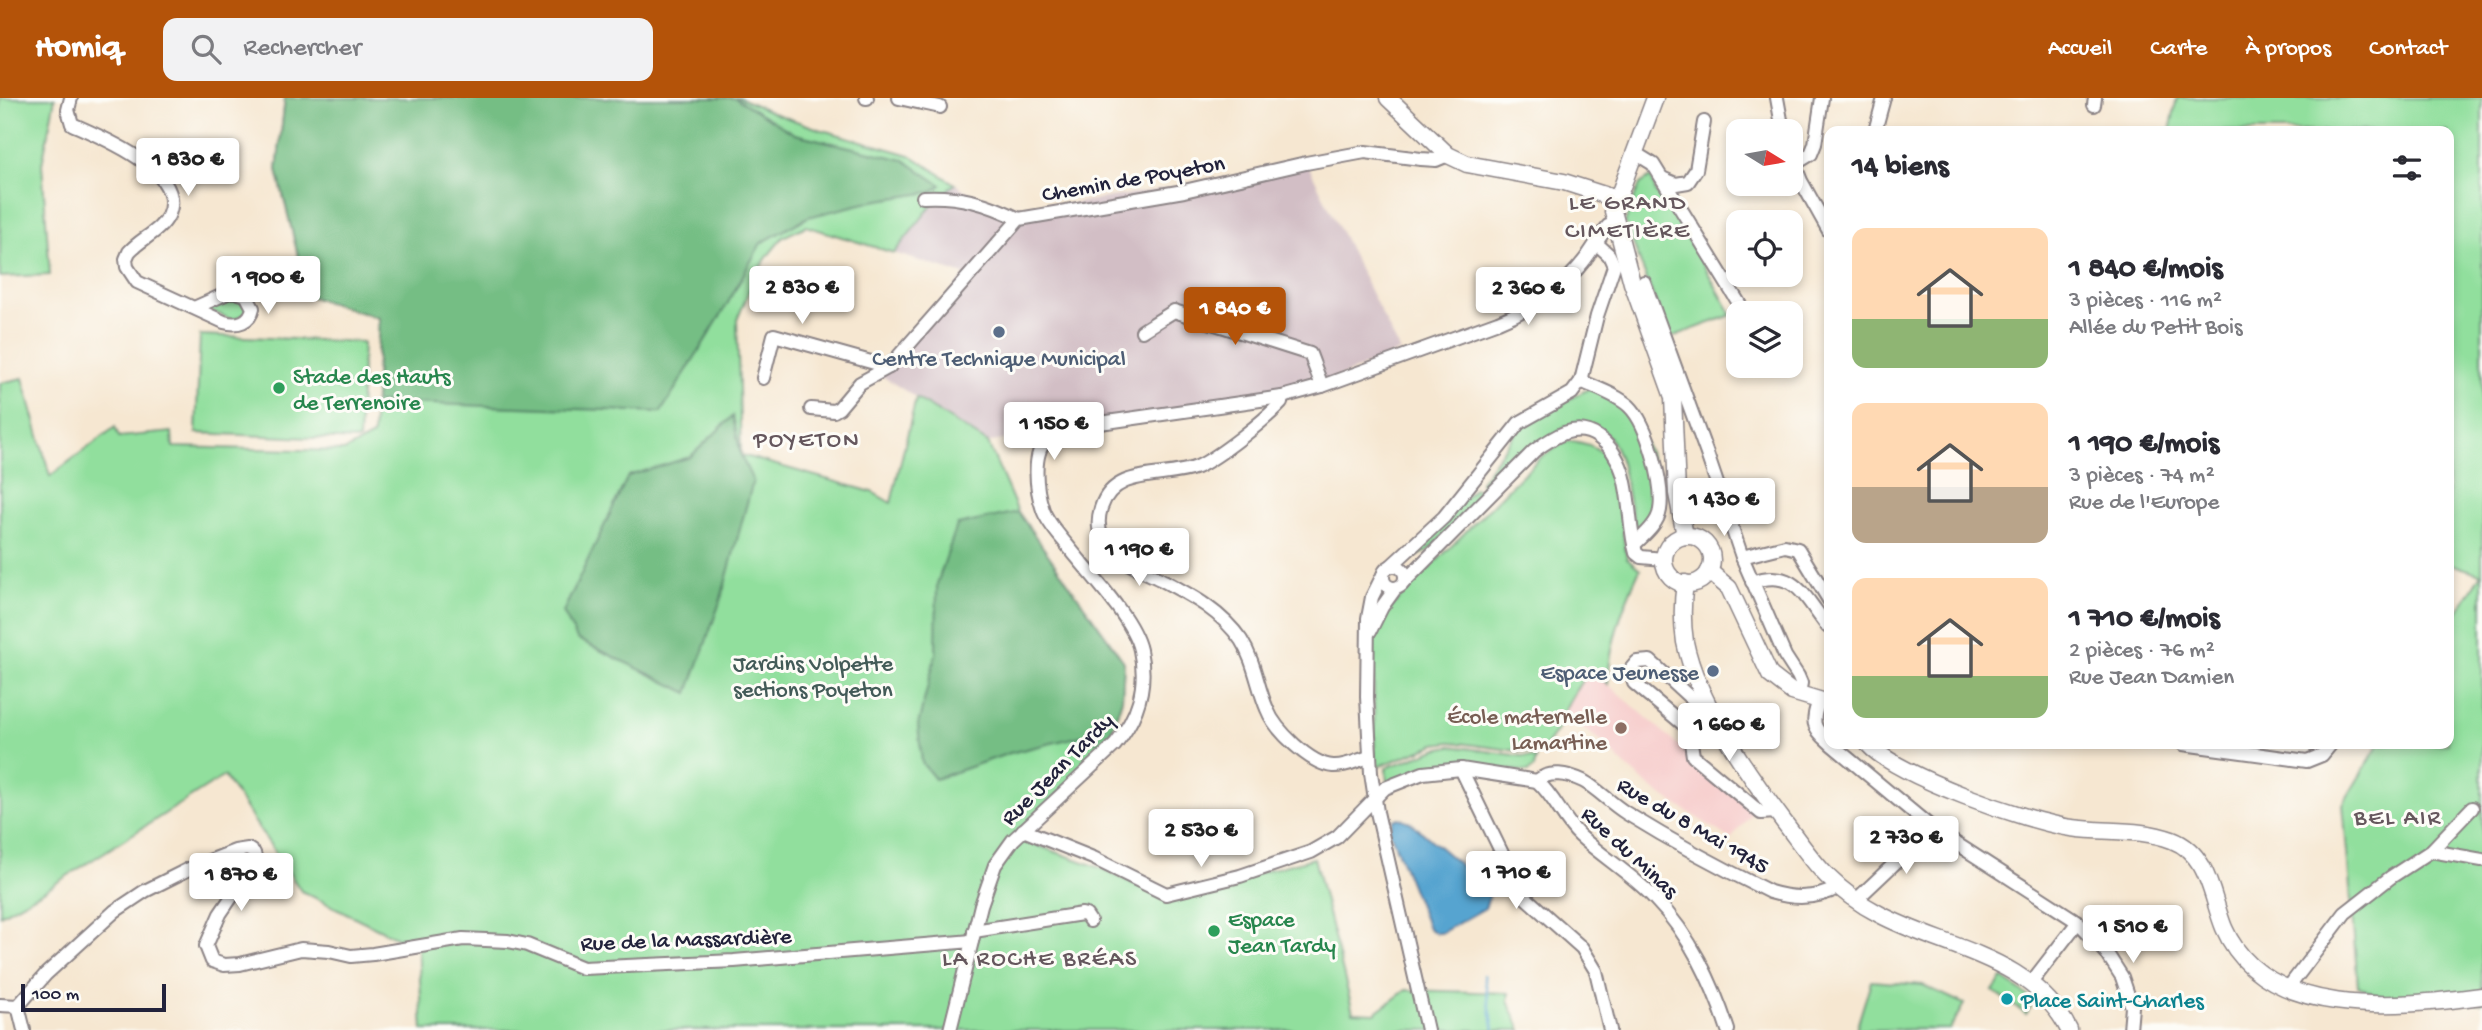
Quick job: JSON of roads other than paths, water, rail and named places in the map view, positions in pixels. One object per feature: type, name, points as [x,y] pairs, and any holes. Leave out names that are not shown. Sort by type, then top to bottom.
[{"type":"main road","points":[[1388,98],[1448,155],[1468,164],[1564,182],[1616,199]]},
{"type":"main road","points":[[1655,98],[1613,211],[1632,283],[1673,397],[1677,493],[1685,536]]},
{"type":"main road","points":[[1685,536],[1705,543],[1712,557],[1709,571],[1699,581],[1678,582],[1668,572],[1664,559],[1666,552],[1673,542],[1685,536]]},
{"type":"main road","points":[[1709,571],[1729,588],[1770,675],[1784,688],[1824,701]]},
{"type":"main road","points":[[1685,583],[1682,601],[1685,642],[1713,711],[1737,755],[1776,812],[1832,878],[1856,900],[1881,915],[2003,964],[2031,984],[2061,1015],[2069,1030]]},
{"type":"main road","points":[[1874,749],[1886,760],[2008,812],[2068,828],[2142,833],[2180,844],[2193,854],[2202,866],[2234,947],[2258,972],[2288,988],[2333,1002],[2367,1004],[2406,1004],[2482,996]]},
{"type":"street","points":[[71,98],[68,110],[72,124],[110,140],[164,180],[171,199],[168,216],[129,252],[127,267],[137,282],[194,308]]},
{"type":"street","points":[[899,98],[940,107]]},
{"type":"street","points":[[1777,98],[1781,119]]},
{"type":"street","points":[[1803,156],[1811,154],[1815,144],[1822,98]]},
{"type":"street","points":[[1876,126],[1884,98]]},
{"type":"street","points":[[1662,178],[1676,184],[1688,182],[1696,170],[1704,122]]},
{"type":"street","name":"Chemin de Poyeton","points":[[811,409],[834,411],[860,383],[890,368],[1019,219],[1184,191],[1365,152],[1436,160],[1448,155]]},
{"type":"street","points":[[1635,153],[1653,164],[1738,301]]},
{"type":"street","points":[[1803,185],[1824,222]]},
{"type":"street","points":[[923,197],[958,197],[979,201],[1019,219]]},
{"type":"street","name":"Rue Jean Tardy","points":[[950,1030],[992,872],[1003,852],[1023,830],[1089,771],[1128,728],[1138,710],[1143,673],[1140,649],[1132,628],[1043,511],[1037,470],[1039,454],[1046,439],[1072,427],[1282,397],[1322,386],[1521,313],[1560,285],[1582,264],[1608,226],[1615,224]]},
{"type":"street","points":[[1427,1030],[1374,798],[1369,757],[1367,638],[1372,597],[1391,569],[1444,517],[1519,422],[1572,393],[1581,381],[1597,316],[1614,266],[1609,255],[1596,243]]},
{"type":"street","points":[[1644,282],[1742,557],[1785,656],[1798,676],[1801,684],[1799,694]]},
{"type":"street","points":[[1142,331],[1174,311],[1310,354],[1322,386]]},
{"type":"street","points":[[763,378],[774,335],[890,368]]},
{"type":"street","points":[[1581,381],[1632,409],[1653,455],[1660,510],[1653,524],[1633,545]]},
{"type":"street","points":[[1282,397],[1282,403],[1271,414],[1209,460],[1182,471],[1129,479],[1118,485],[1102,504],[1098,517],[1100,531],[1112,553],[1193,596],[1212,608],[1225,622],[1239,638],[1254,664],[1270,717],[1296,745],[1317,760],[1333,766],[1369,757]]},
{"type":"street","points":[[1367,638],[1382,607],[1400,585],[1534,451],[1558,436],[1579,429],[1594,434],[1605,442],[1620,464],[1636,553],[1641,557],[1664,559]]},
{"type":"street","points":[[1742,557],[1785,546],[1798,550],[1824,592]]},
{"type":"street","points":[[1391,569],[1425,560]]},
{"type":"street","points":[[1391,569],[1406,575],[1400,585]]},
{"type":"street","points":[[1391,569],[1385,585],[1400,585]]},
{"type":"street","points":[[1752,582],[1769,576],[1791,581],[1824,622]]},
{"type":"street","points":[[1713,711],[1708,714],[1650,661],[1637,662],[1631,669],[1634,683],[1689,729],[1693,756],[1761,813],[1776,812]]},
{"type":"street","points":[[1824,701],[1814,724],[1824,738]]},
{"type":"street","points":[[1837,749],[1932,828],[2078,922],[2106,952],[2122,977],[2132,1007],[2130,1030]]},
{"type":"street","points":[[2219,749],[2307,761],[2322,755],[2327,749]]},
{"type":"street","points":[[1461,769],[1526,898],[1582,948],[1596,971],[1611,1030]]},
{"type":"street","name":"Rue du 8 Mai 1945","points":[[1023,830],[1093,858],[1166,894],[1252,873],[1311,852],[1337,837],[1385,788],[1423,772],[1461,769],[1537,781],[1545,774],[1552,773],[1583,782],[1610,804],[1669,840],[1770,892],[1783,896],[1820,895],[1832,878]]},
{"type":"street","name":"Rue du Minas","points":[[1537,781],[1546,789],[1578,835],[1655,898],[1675,922],[1713,986],[1728,1030]]},
{"type":"street","points":[[2288,988],[2345,913],[2391,877],[2431,851],[2472,808]]},
{"type":"street","points":[[1856,900],[1932,828]]},
{"type":"street","name":"Rue de la Massardière","points":[[19,1006],[46,974],[115,911],[145,891],[191,868],[247,849],[254,853],[256,861],[220,914],[206,946],[212,961],[224,965],[240,964],[301,949],[351,956],[463,939],[508,941],[527,945],[583,968],[734,961],[973,936]]},
{"type":"street","points":[[2431,851],[2482,860]]},
{"type":"street","points":[[973,936],[1082,914],[1090,921]]},
{"type":"street","points":[[2031,984],[2078,922]]},
{"type":"street","points":[[0,1005],[19,1006],[24,1030]]},
{"type":"water","points":[[1399,818],[1410,822],[1485,886],[1489,897],[1485,908],[1441,933],[1428,928],[1389,830],[1393,820]]},
{"type":"waterway","points":[[1484,975],[1494,1030]]},
{"type":"place","name":"Centre Technique Municipal","points":[[999,332]]},
{"type":"place","name":"Stade des Hauts de Terrenoire","points":[[279,388]]},
{"type":"place","name":"Espace Jeunesse","points":[[1713,671]]},
{"type":"place","name":"École maternelle Lamartine","points":[[1621,728]]},
{"type":"place","name":"Espace Jean Tardy","points":[[1214,931]]},
{"type":"place","name":"Place Saint-Charles","points":[[2007,999]]},
{"type":"district","name":"LE GRAND CIMETIÈRE","points":[[1628,215]]},
{"type":"district","name":"POYETON","points":[[807,438]]},
{"type":"district","name":"BEL AIR","points":[[2398,816]]},
{"type":"district","name":"LA ROCHE BRÉAS","points":[[1040,957]]},
{"type":"park label","name":"Jardins Volpette sections Poyeton","points":[[813,675]]}]
